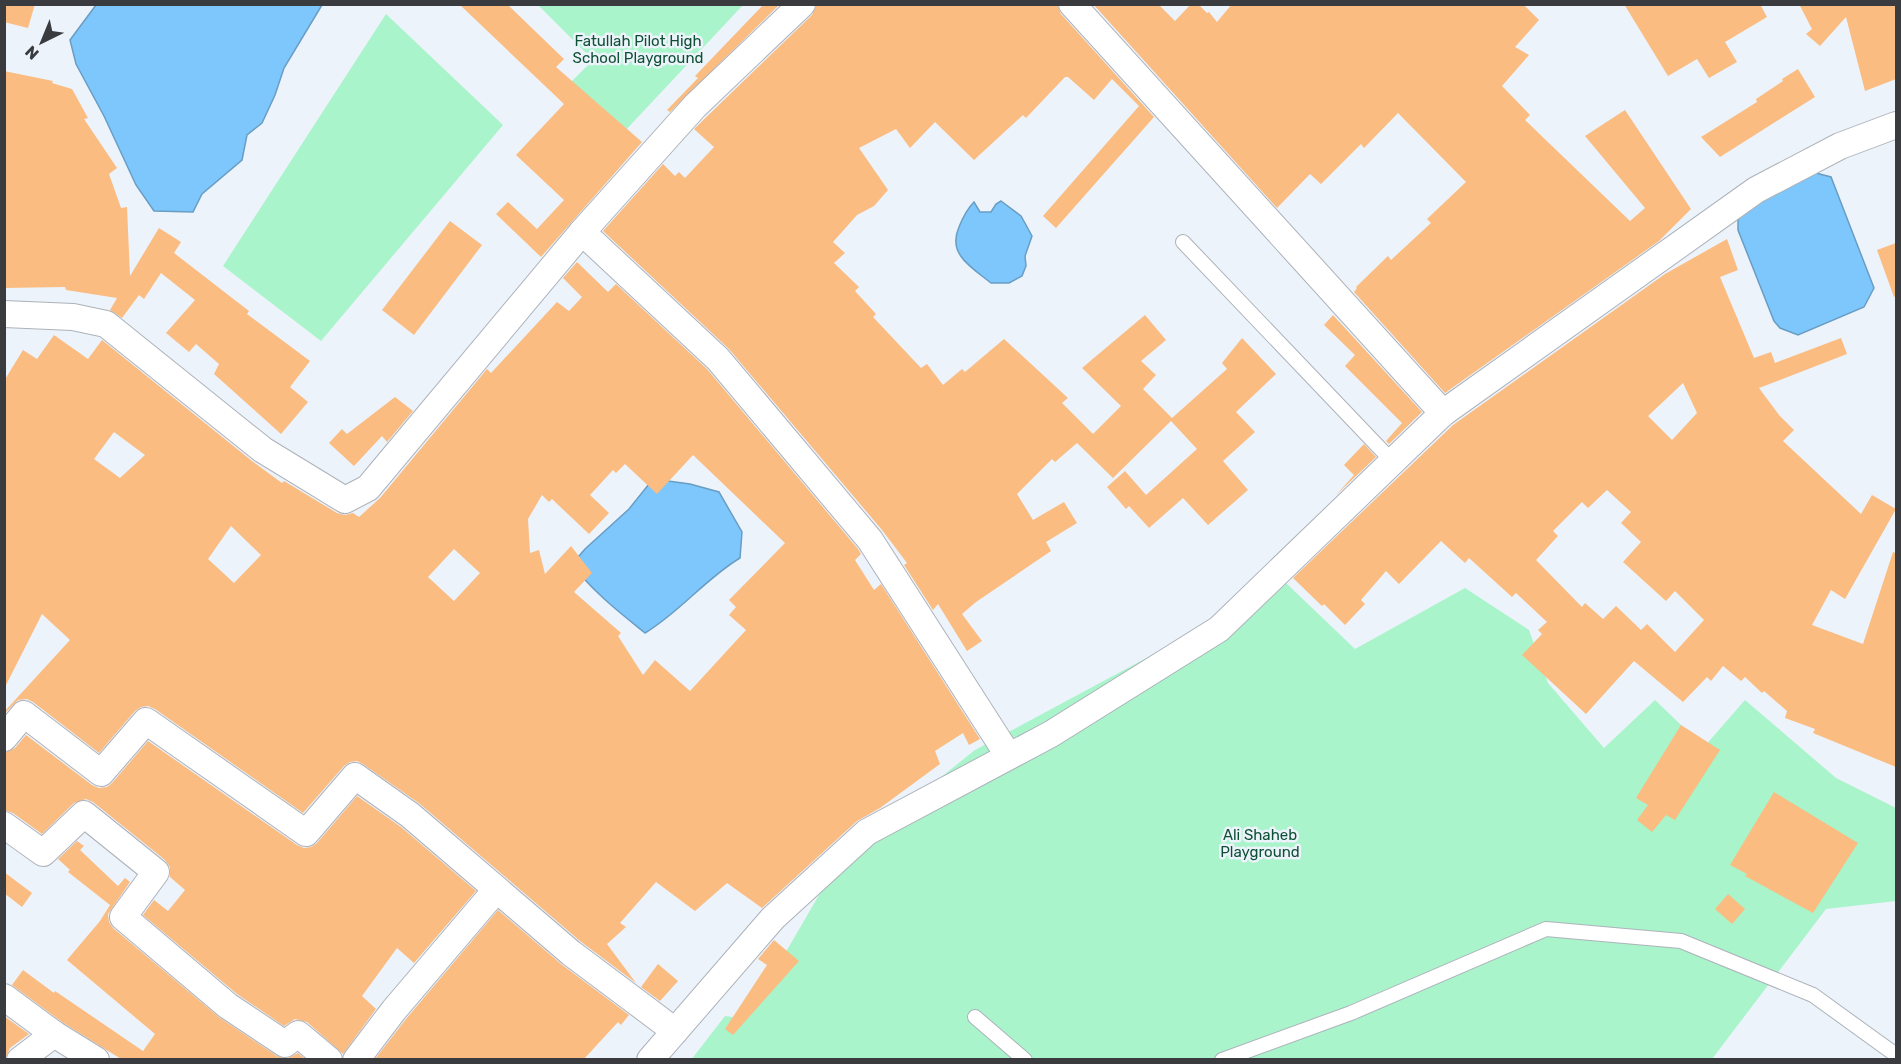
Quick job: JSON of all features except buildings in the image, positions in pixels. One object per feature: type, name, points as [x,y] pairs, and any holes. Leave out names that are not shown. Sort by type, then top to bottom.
[{"type":"street","points":[[4,314],[73,317],[106,324],[263,450],[345,500],[368,488],[582,232],[695,106],[802,4]]},
{"type":"street","points":[[1072,4],[1443,413]]},
{"type":"street","points":[[650,1059],[773,918],[867,832],[1051,734],[1220,629],[1443,413],[1756,190],[1840,146],[1896,125]]},
{"type":"street","points":[[582,232],[718,360],[870,540],[1008,755]]},
{"type":"street","points":[[4,738],[24,714],[101,772],[146,721],[306,833],[355,776],[410,815],[571,953],[675,1031]]},
{"type":"street","points":[[4,825],[43,854],[84,814],[156,872],[123,917],[280,1052],[298,1034],[330,1059]]},
{"type":"street","points":[[357,1059],[394,1010],[496,890]]},
{"type":"street","points":[[4,997],[54,1034],[96,1059]]},
{"type":"street","points":[[20,1059],[54,1034]]},
{"type":"lane","points":[[1183,242],[1393,462]]},
{"type":"lane","points":[[1222,1059],[1351,1013],[1546,929],[1681,941],[1813,995],[1896,1054]]},
{"type":"lane","points":[[975,1017],[1025,1059]]},
{"type":"green space","name":"Fatullah Pilot High School Playground","points":[[538,5],[743,5],[622,134],[571,82],[593,60]]},
{"type":"green space","points":[[386,14],[503,125],[321,341],[223,266]]},
{"type":"green space","name":"Ali Shaheb Playground","points":[[1286,583],[1355,649],[1465,588],[1529,630],[1548,683],[1604,748],[1655,700],[1704,747],[1745,700],[1836,778],[1896,808],[1896,901],[1826,909],[1712,1059],[691,1060],[725,1016],[747,1019],[841,857],[975,750]]},
{"type":"water","points":[[96,5],[322,5],[284,68],[262,123],[247,135],[242,160],[202,194],[193,212],[154,211],[136,185],[104,116],[76,64],[70,40]]},
{"type":"water","points":[[1812,172],[1831,177],[1874,288],[1864,307],[1798,335],[1780,328],[1774,321],[1738,230],[1738,220],[1743,212]]},
{"type":"water","points":[[1001,201],[1021,216],[1032,236],[1025,256],[1026,266],[1022,276],[1009,283],[991,283],[963,259],[956,245],[956,237],[969,207],[974,202],[980,212],[991,212]]},
{"type":"water","points":[[653,479],[690,484],[719,492],[742,532],[740,558],[645,633],[597,593],[572,564],[629,509]]}]
